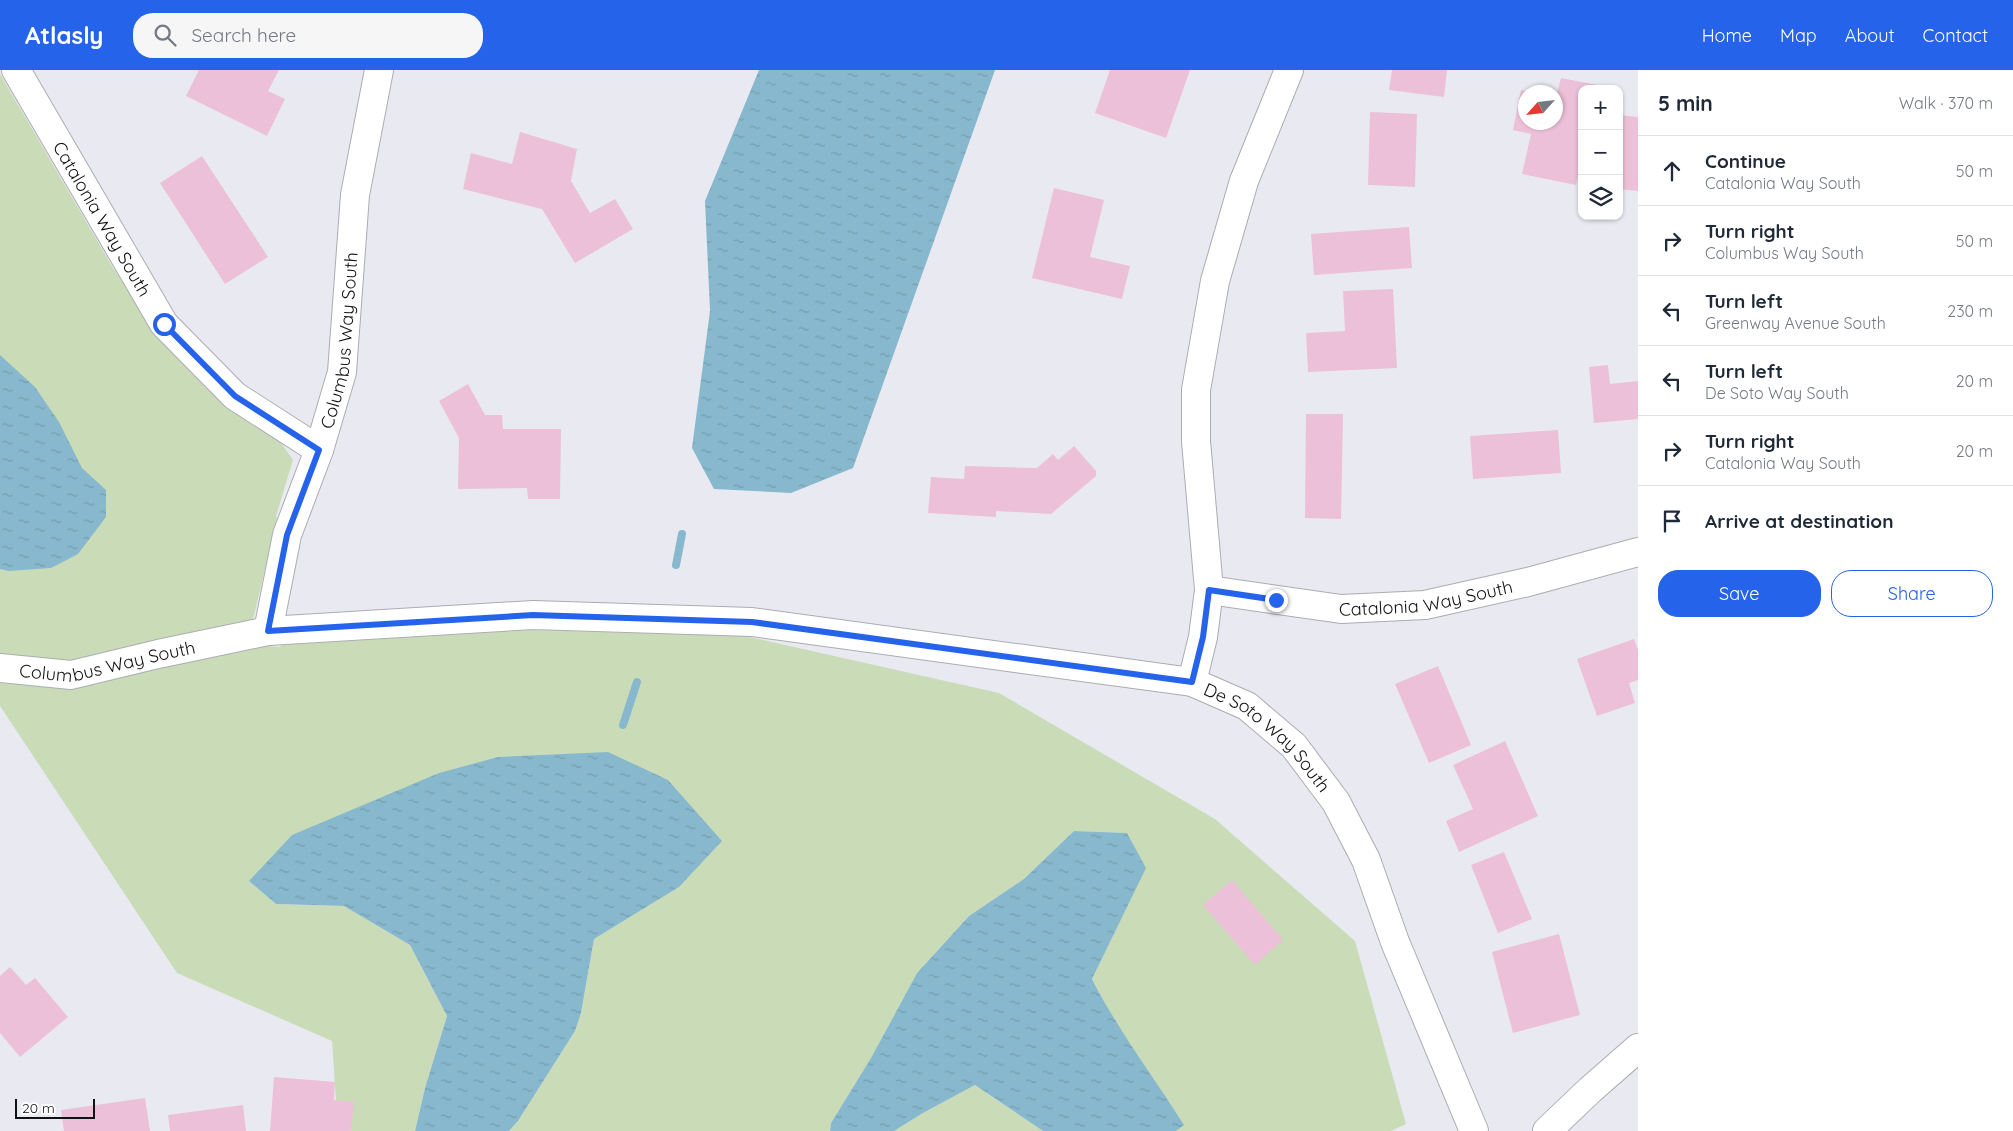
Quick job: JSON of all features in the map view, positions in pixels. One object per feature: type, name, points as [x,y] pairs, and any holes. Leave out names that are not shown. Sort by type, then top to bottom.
[{"type":"street","name":"Catalonia Way South","points":[[16,70],[164,324],[235,396],[319,450]]},
{"type":"street","name":"Columbus Way South","points":[[0,668],[71,675],[158,654],[268,631],[287,535],[319,450],[342,372],[355,195],[378,70]]},
{"type":"street","name":"De Soto Way South","points":[[1289,70],[1244,181],[1215,281],[1196,390],[1196,441],[1209,590],[1203,637],[1192,682],[1247,706],[1294,746],[1336,802],[1366,860],[1395,942],[1474,1131]]},
{"type":"street","name":"Catalonia Way South","points":[[1209,590],[1342,609],[1425,606],[1528,582],[1638,552]]},
{"type":"street","points":[[268,631],[533,615],[752,622],[1192,682]]},
{"type":"street","points":[[1547,1131],[1638,1048]]},
{"type":"green space","points":[[0,74],[112,266],[159,338],[205,387],[282,444],[293,460],[276,516],[253,620],[72,661],[0,654]]},
{"type":"green space","points":[[532,630],[745,636],[999,693],[1215,819],[1355,941],[1406,1124],[1391,1131],[1176,1131],[1183,1125],[1114,1020],[1092,979],[1145,868],[1127,833],[1074,831],[1025,879],[969,916],[917,973],[871,1058],[831,1123],[830,1131],[509,1131],[518,1121],[575,1031],[581,1013],[594,939],[679,887],[249,881],[276,904],[344,906],[410,945],[447,1016],[425,1088],[415,1131],[338,1131],[332,1041],[177,973],[0,706],[0,683],[74,689],[160,668],[267,646],[280,647],[281,645]]},
{"type":"green space","points":[[975,1085],[1043,1131],[894,1131],[923,1113]]},
{"type":"water","points":[[759,70],[995,70],[853,468],[791,493],[714,489],[692,448],[710,311],[705,201]]},
{"type":"water","points":[[0,355],[35,387],[59,422],[82,468],[106,490],[106,517],[78,554],[51,568],[9,571],[0,569]]},
{"type":"water","points":[[608,752],[668,780],[722,841],[679,887],[594,939],[581,1013],[575,1031],[518,1121],[509,1131],[415,1131],[425,1088],[447,1016],[410,945],[344,906],[276,904],[249,881],[292,835],[439,773],[498,757]]},
{"type":"water","points":[[1074,831],[1127,833],[1146,868],[1092,979],[1124,1035],[1184,1125],[1176,1131],[1043,1131],[975,1085],[894,1131],[830,1131],[831,1123],[871,1058],[917,973],[969,916],[1024,879]]},
{"type":"building","points":[[199,70],[279,70],[268,91],[285,99],[267,136],[186,96]]},
{"type":"building","points":[[1110,70],[1190,70],[1166,138],[1095,113]]},
{"type":"building","points":[[1392,70],[1447,70],[1444,97],[1389,90]]},
{"type":"building","points":[[1561,78],[1597,85],[1578,85],[1578,176],[1576,185],[1522,174],[1531,134],[1513,130],[1518,105],[1518,130],[1563,130],[1563,85],[1559,85]]},
{"type":"building","points":[[1370,112],[1417,114],[1415,187],[1368,185]]},
{"type":"building","points":[[1623,115],[1638,117],[1638,191],[1623,189]]},
{"type":"building","points":[[520,132],[577,149],[571,181],[590,213],[615,199],[633,229],[575,263],[542,209],[463,189],[471,153],[512,164]]},
{"type":"building","points":[[202,156],[268,257],[225,284],[160,183]]},
{"type":"building","points":[[1054,188],[1104,200],[1090,257],[1130,266],[1122,299],[1032,278]]},
{"type":"building","points":[[1409,227],[1412,268],[1314,275],[1311,234]]},
{"type":"building","points":[[1393,289],[1397,368],[1308,372],[1306,333],[1345,331],[1343,291]]},
{"type":"building","points":[[1608,365],[1610,384],[1638,381],[1638,419],[1594,423],[1589,367]]},
{"type":"building","points":[[468,384],[485,415],[502,415],[503,429],[561,429],[560,499],[528,499],[527,488],[458,489],[459,438],[439,401]]},
{"type":"building","points":[[1306,414],[1343,414],[1341,519],[1305,518]]},
{"type":"building","points":[[1558,430],[1561,473],[1473,479],[1470,436]]},
{"type":"building","points":[[1074,446],[1096,471],[1096,476],[1051,514],[996,511],[996,517],[928,513],[931,477],[964,479],[965,466],[1037,468],[1053,454],[1058,460]]},
{"type":"building","points":[[1634,639],[1638,650],[1638,680],[1629,683],[1635,703],[1597,716],[1577,659]]},
{"type":"building","points":[[1438,666],[1471,745],[1429,763],[1395,684]]},
{"type":"building","points":[[1505,741],[1538,816],[1459,852],[1446,821],[1473,809],[1453,765]]},
{"type":"building","points":[[1504,852],[1532,919],[1498,933],[1471,865]]},
{"type":"building","points":[[1232,880],[1283,940],[1255,965],[1203,905]]},
{"type":"building","points":[[1559,934],[1580,1015],[1513,1033],[1492,952]]},
{"type":"building","points":[[10,967],[26,985],[35,978],[68,1017],[20,1057],[0,1033],[0,976]]},
{"type":"building","points":[[274,1077],[335,1082],[334,1100],[354,1102],[351,1131],[270,1131]]},
{"type":"building","points":[[145,1098],[150,1131],[64,1131],[61,1110]]},
{"type":"building","points":[[243,1105],[246,1131],[170,1131],[168,1115]]},
{"type":"waterway","points":[[676,565],[682,534]]},
{"type":"waterway","points":[[623,725],[637,682]]},
{"type":"route","points":[[164,324],[235,396],[319,450],[287,535],[268,631],[533,615],[752,622],[1192,682],[1203,637],[1209,590],[1276,600]]}]
